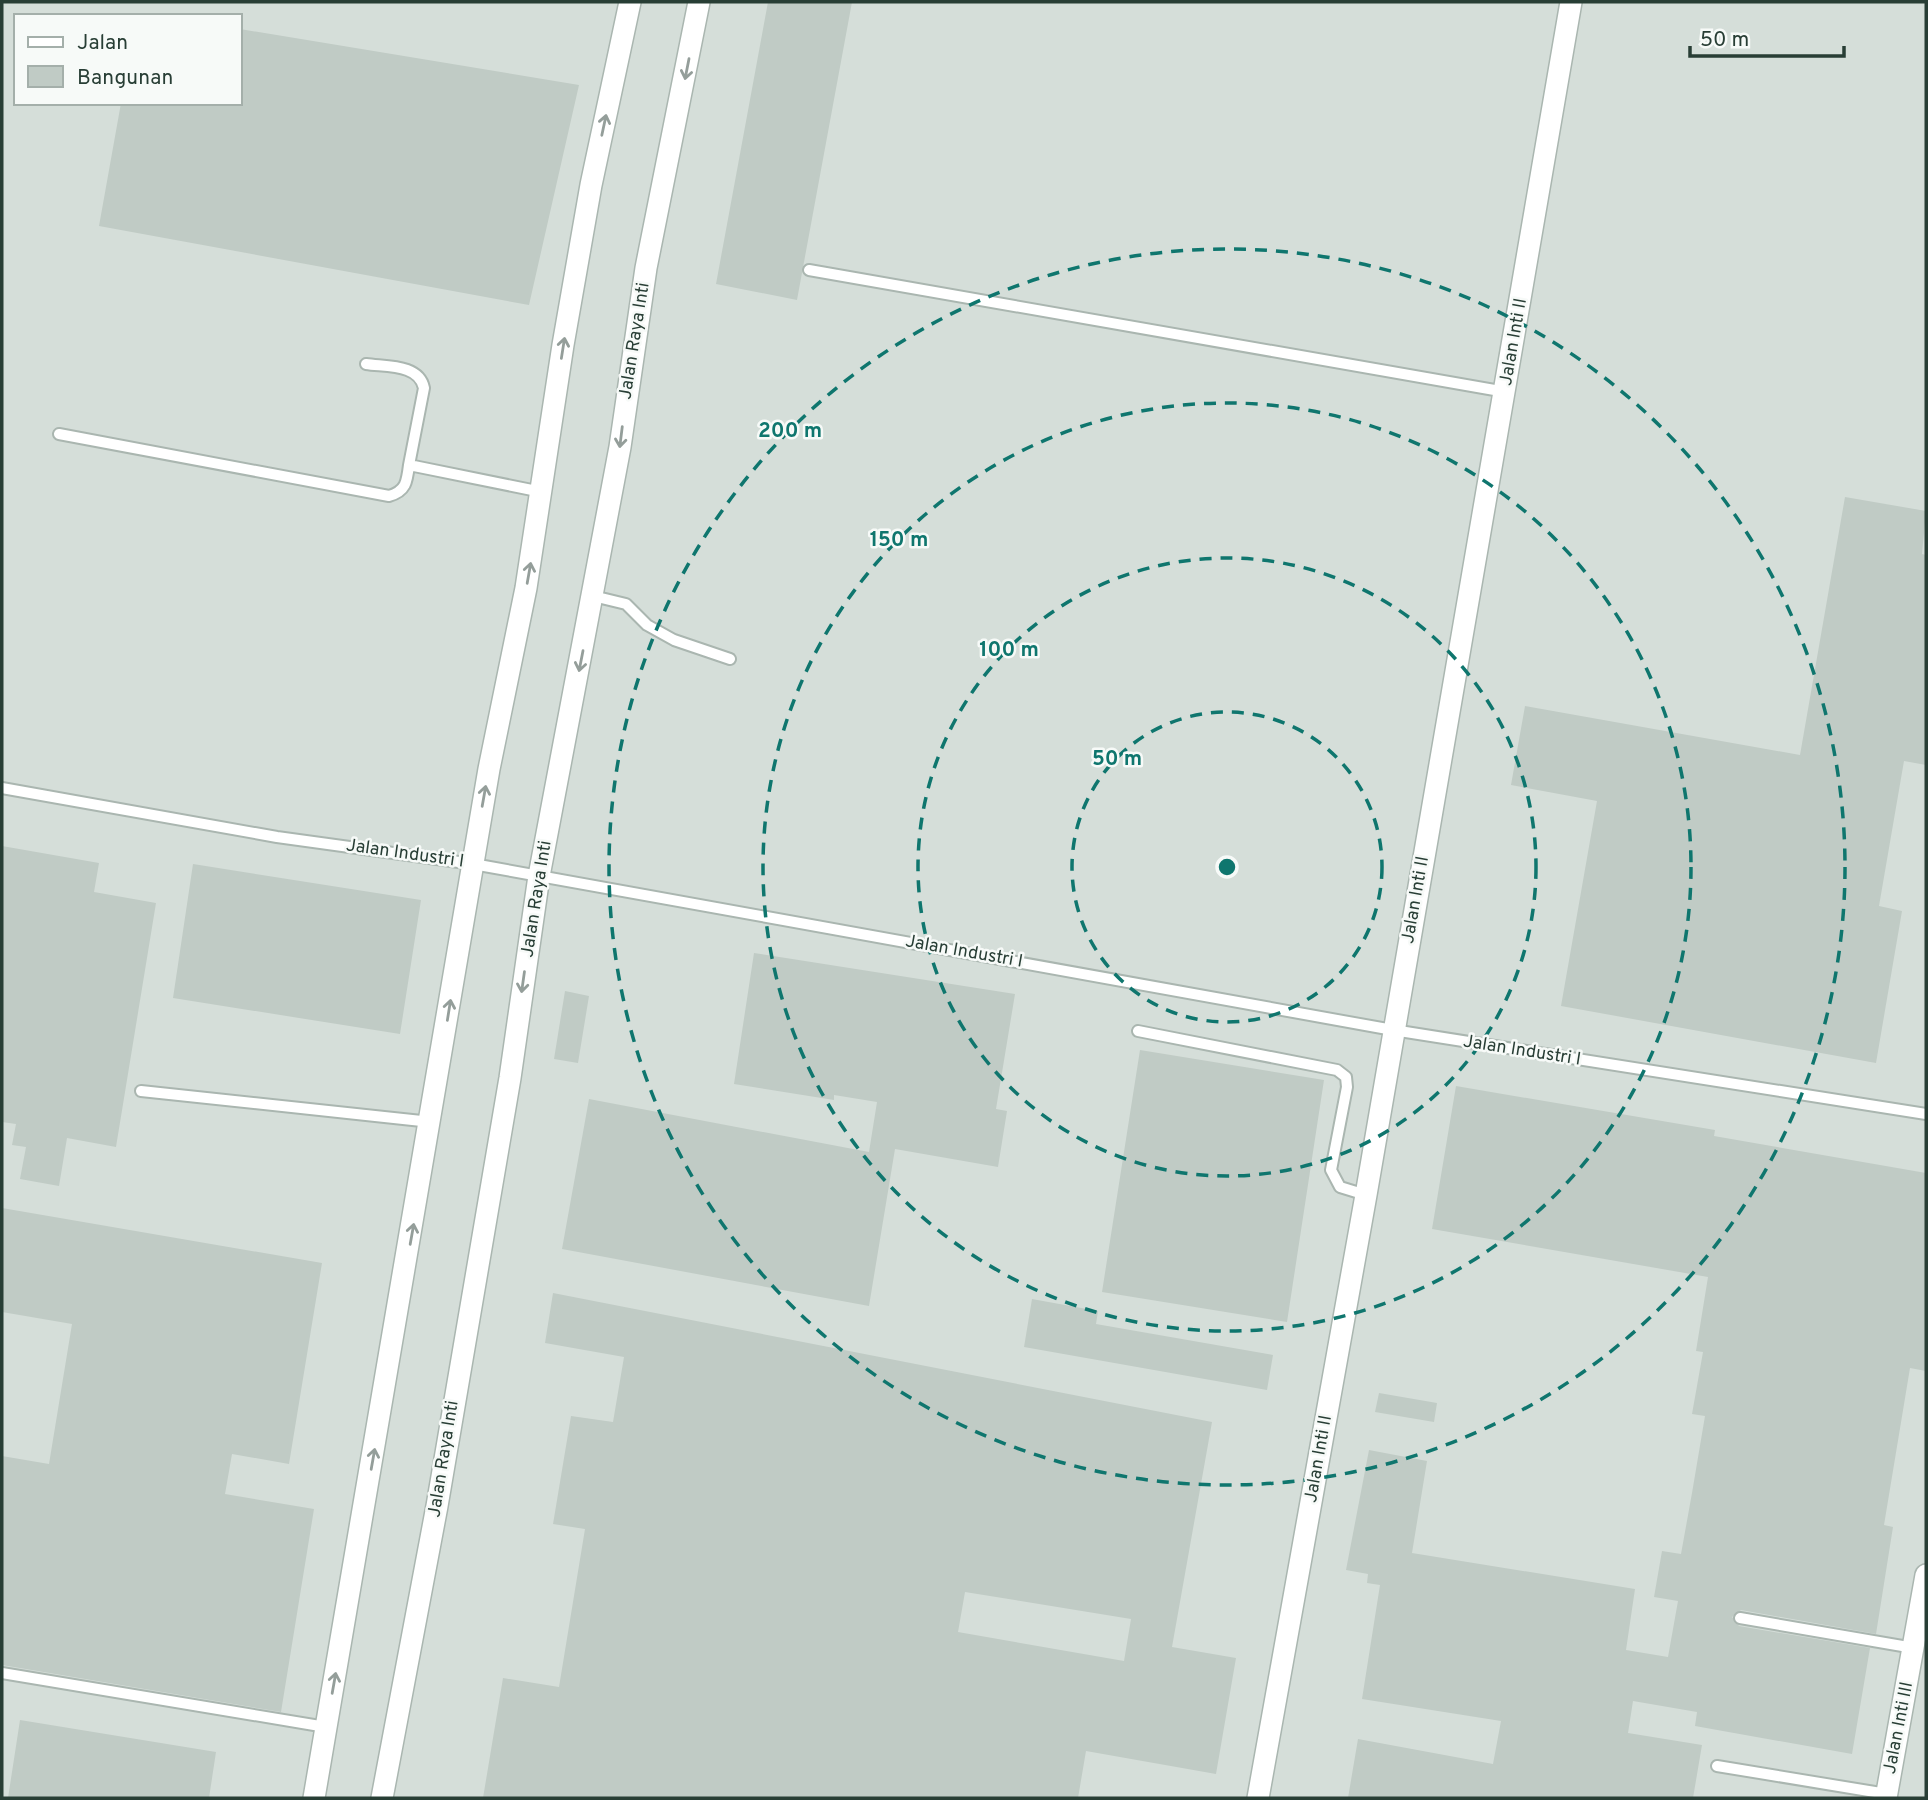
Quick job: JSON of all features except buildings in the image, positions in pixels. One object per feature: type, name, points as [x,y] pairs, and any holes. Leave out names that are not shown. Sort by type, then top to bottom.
[{"type":"street","points":[[314,1798],[473,863],[542,492],[563,345],[591,185],[630,2]]},
{"type":"street","name":"Jalan Raya Inti","points":[[382,1798],[437,1506],[510,1078],[539,876],[620,447],[646,268],[699,2]]},
{"type":"street","name":"Jalan Inti II","points":[[1258,1798],[1366,1195],[1572,2]]},
{"type":"street","name":"Jalan Inti III","points":[[1886,1796],[1926,1575]]},
{"type":"lane","points":[[809,270],[1506,391]]},
{"type":"lane","points":[[59,434],[389,496],[400,493],[407,484],[424,388],[422,379],[414,371],[366,363]]},
{"type":"lane","points":[[409,465],[542,492]]},
{"type":"lane","points":[[593,596],[626,604],[647,625],[674,640],[730,659]]},
{"type":"lane","name":"Jalan Industri I","points":[[2,788],[277,837],[473,863],[1394,1030],[1926,1114]]},
{"type":"lane","points":[[1138,1031],[1337,1070],[1346,1077],[1348,1087],[1331,1170],[1340,1187],[1366,1195]]},
{"type":"lane","points":[[141,1091],[431,1122]]},
{"type":"lane","points":[[1740,1618],[1914,1648]]},
{"type":"lane","points":[[2,1674],[326,1727]]},
{"type":"lane","points":[[1717,1766],[1886,1796]]},
{"type":"shaded area","points":[[2,2],[1926,2],[1926,1798],[2,1798]]}]
